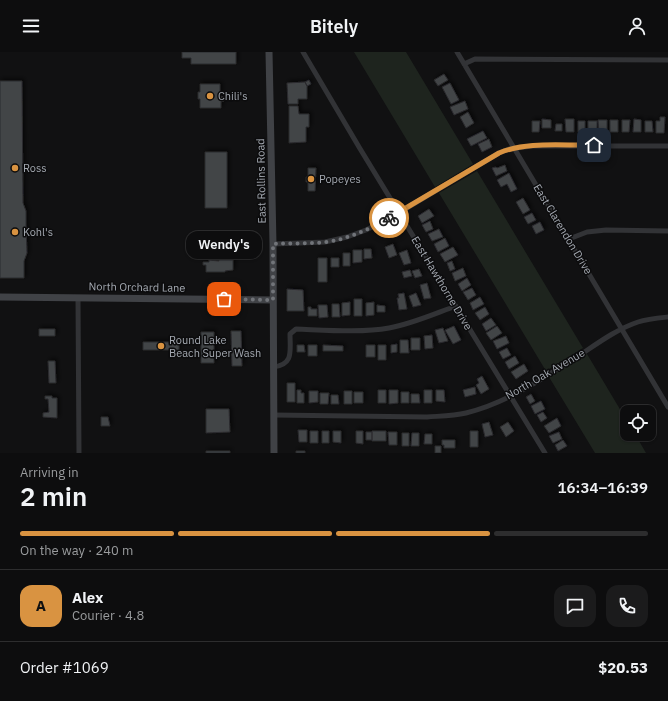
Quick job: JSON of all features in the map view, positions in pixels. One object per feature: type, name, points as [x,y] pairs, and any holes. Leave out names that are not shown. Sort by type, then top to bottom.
[{"type":"main road","name":"East Rollins Road","points":[[269,52],[273,244],[274,453]]},
{"type":"main road","name":"North Orchard Lane","points":[[0,297],[273,300]]},
{"type":"street","points":[[299,52],[304,54]]},
{"type":"street","name":"East Clarendon Drive","points":[[457,52],[668,407]]},
{"type":"street","name":"East Hawthorne Drive","points":[[304,54],[545,453]]},
{"type":"street","points":[[464,64],[475,59],[668,60]]},
{"type":"street","points":[[273,244],[325,242],[366,230],[399,213],[499,153],[515,148],[532,146],[668,146]]},
{"type":"street","points":[[569,239],[587,232],[606,230],[668,231]]},
{"type":"street","points":[[78,298],[79,453]]},
{"type":"street","points":[[274,367],[282,366],[287,362],[290,356],[290,334],[296,329],[387,329],[412,323],[456,306]]},
{"type":"street","name":"North Oak Avenue","points":[[274,416],[448,416],[484,408],[510,396],[622,329],[638,322],[654,318],[668,318]]},
{"type":"shaded area","points":[[354,52],[406,52],[473,164],[435,187]]},
{"type":"shaded area","points":[[477,171],[583,348],[546,371],[439,193]]},
{"type":"shaded area","points":[[587,354],[620,409],[620,441],[639,441],[646,453],[595,453],[549,377]]},
{"type":"building","points":[[182,52],[236,52],[236,64],[191,64],[191,58],[182,58]]},
{"type":"building","points":[[444,74],[448,80],[438,86],[434,80]]},
{"type":"building","points":[[309,80],[311,84],[307,86],[305,82]]},
{"type":"building","points":[[0,81],[22,81],[23,203],[26,211],[27,253],[24,261],[24,278],[0,278]]},
{"type":"building","points":[[305,82],[307,86],[307,99],[298,99],[298,104],[288,104],[287,83]]},
{"type":"building","points":[[450,83],[459,100],[451,104],[442,87]]},
{"type":"building","name":"Chili's","points":[[200,84],[220,84],[220,96],[224,97],[224,101],[221,102],[221,108],[200,108],[198,92],[200,92]]},
{"type":"building","points":[[465,101],[468,109],[454,115],[450,107]]},
{"type":"building","points":[[289,106],[298,106],[299,114],[309,114],[309,127],[306,127],[306,142],[289,143]]},
{"type":"building","points":[[468,112],[474,123],[466,128],[460,117]]},
{"type":"building","points":[[660,117],[665,117],[664,133],[656,133],[656,121],[660,121]]},
{"type":"building","points":[[542,119],[551,120],[551,128],[542,128]]},
{"type":"building","points":[[565,119],[574,119],[574,132],[566,132]]},
{"type":"building","points":[[634,119],[641,120],[641,132],[633,132]]},
{"type":"building","points":[[598,120],[607,120],[607,133],[599,133]]},
{"type":"building","points":[[610,120],[618,120],[618,132],[610,132]]},
{"type":"building","points":[[622,120],[630,120],[629,132],[622,132]]},
{"type":"building","points":[[532,121],[540,121],[539,132],[532,132]]},
{"type":"building","points":[[578,121],[585,121],[585,132],[578,132]]},
{"type":"building","points":[[588,121],[597,121],[597,132],[588,132]]},
{"type":"building","points":[[645,121],[652,121],[653,132],[645,132]]},
{"type":"building","points":[[556,124],[562,124],[562,131],[555,131]]},
{"type":"building","points":[[483,131],[487,138],[471,146],[467,139]]},
{"type":"building","points":[[489,139],[492,147],[482,152],[478,144]]},
{"type":"building","points":[[205,152],[227,152],[227,208],[205,208]]},
{"type":"building","points":[[505,165],[507,171],[496,176],[492,168]]},
{"type":"building","name":"Popeyes","points":[[308,168],[316,168],[315,191],[308,191],[308,182],[306,182],[306,177],[308,177]]},
{"type":"building","points":[[509,173],[517,189],[511,192],[507,184],[501,187],[497,180]]},
{"type":"building","points":[[523,198],[530,210],[523,214],[516,202]]},
{"type":"building","points":[[429,209],[434,216],[422,223],[418,216]]},
{"type":"building","points":[[532,213],[536,220],[528,224],[524,217]]},
{"type":"building","points":[[430,221],[433,229],[426,232],[422,225]]},
{"type":"building","points":[[540,222],[544,230],[536,234],[532,226]]},
{"type":"building","points":[[439,229],[443,237],[432,241],[428,234]]},
{"type":"building","points":[[445,238],[449,246],[438,252],[434,244]]},
{"type":"building","points":[[393,244],[397,255],[389,258],[385,247]]},
{"type":"building","points":[[453,247],[458,255],[445,262],[440,254]]},
{"type":"building","points":[[364,249],[371,249],[372,258],[364,259]]},
{"type":"building","points":[[353,250],[362,250],[362,262],[353,263]]},
{"type":"building","points":[[407,250],[411,263],[404,265],[399,253]]},
{"type":"building","points":[[343,253],[350,253],[350,266],[343,266]]},
{"type":"building","points":[[318,258],[327,258],[327,282],[318,282]]},
{"type":"building","points":[[331,258],[339,258],[339,267],[331,267]]},
{"type":"building","points":[[209,260],[233,260],[233,270],[225,272],[206,272],[206,265],[203,265],[203,262],[209,262]]},
{"type":"building","points":[[452,261],[455,269],[450,271],[447,263]]},
{"type":"building","points":[[463,268],[466,276],[455,281],[452,273]]},
{"type":"building","points":[[419,269],[422,276],[415,278],[412,271]]},
{"type":"building","points":[[410,270],[412,276],[404,278],[402,272]]},
{"type":"building","points":[[467,278],[471,285],[462,291],[458,284]]},
{"type":"building","points":[[427,283],[431,298],[424,299],[420,285]]},
{"type":"building","points":[[472,288],[476,295],[468,300],[463,292]]},
{"type":"building","points":[[287,289],[303,290],[304,311],[287,311]]},
{"type":"building","points":[[404,293],[407,309],[399,310],[397,298],[399,298],[398,294]]},
{"type":"building","points":[[416,293],[421,305],[413,307],[409,296]]},
{"type":"building","points":[[480,297],[484,304],[473,310],[470,303]]},
{"type":"building","points":[[354,299],[362,299],[362,316],[354,316]]},
{"type":"building","points":[[350,302],[350,315],[342,316],[342,303]]},
{"type":"building","points":[[374,302],[374,315],[366,316],[366,303]]},
{"type":"building","points":[[332,304],[339,304],[340,317],[332,317]]},
{"type":"building","points":[[318,305],[327,305],[328,317],[319,318]]},
{"type":"building","points":[[377,305],[385,306],[385,312],[377,312]]},
{"type":"building","points":[[308,307],[311,307],[311,309],[317,309],[317,316],[308,316]]},
{"type":"building","points":[[485,307],[489,314],[480,320],[475,313]]},
{"type":"building","points":[[491,318],[496,325],[486,331],[482,324]]},
{"type":"building","points":[[454,326],[461,340],[453,344],[445,330]]},
{"type":"building","points":[[497,326],[502,333],[491,340],[486,333]]},
{"type":"building","points":[[443,328],[448,341],[439,343],[435,330]]},
{"type":"building","points":[[39,329],[55,329],[55,336],[39,336]]},
{"type":"building","points":[[231,331],[241,331],[242,366],[232,366]]},
{"type":"building","points":[[201,332],[214,332],[214,363],[201,363]]},
{"type":"building","points":[[432,335],[433,348],[425,349],[424,336]]},
{"type":"building","points":[[506,336],[509,343],[497,349],[493,341]]},
{"type":"building","points":[[411,338],[420,338],[420,350],[411,350]]},
{"type":"building","points":[[400,340],[408,340],[409,353],[400,353]]},
{"type":"building","name":"Round Lake Beach Super Wash","points":[[143,342],[179,342],[179,350],[143,350]]},
{"type":"building","points":[[397,344],[397,352],[391,353],[391,345]]},
{"type":"building","points":[[297,345],[304,345],[305,352],[297,352]]},
{"type":"building","points":[[308,345],[317,345],[317,356],[308,356]]},
{"type":"building","points":[[323,345],[343,346],[343,351],[323,351]]},
{"type":"building","points":[[366,345],[375,345],[375,357],[366,357]]},
{"type":"building","points":[[378,345],[386,345],[386,360],[378,360]]},
{"type":"building","points":[[507,348],[511,355],[503,359],[499,352]]},
{"type":"building","points":[[515,356],[519,363],[509,369],[505,362]]},
{"type":"building","points":[[48,361],[55,361],[56,383],[49,383]]},
{"type":"building","points":[[524,364],[528,371],[516,379],[511,372]]},
{"type":"building","points":[[482,376],[489,389],[481,394],[476,385],[479,383],[477,379]]},
{"type":"building","points":[[287,383],[295,383],[295,402],[287,402]]},
{"type":"building","points":[[475,387],[476,394],[465,397],[463,390]]},
{"type":"building","points":[[297,390],[301,390],[301,393],[304,393],[304,403],[297,403]]},
{"type":"building","points":[[378,390],[386,390],[386,403],[378,403]]},
{"type":"building","points":[[389,390],[398,390],[398,403],[389,404]]},
{"type":"building","points":[[424,390],[432,390],[432,403],[424,403]]},
{"type":"building","points":[[436,390],[444,390],[445,402],[436,401]]},
{"type":"building","points":[[309,391],[318,391],[318,402],[309,403]]},
{"type":"building","points":[[344,391],[352,391],[352,404],[344,404]]},
{"type":"building","points":[[354,392],[363,392],[363,403],[354,403]]},
{"type":"building","points":[[401,392],[409,392],[409,403],[401,403]]},
{"type":"building","points":[[320,393],[329,393],[328,404],[320,404]]},
{"type":"building","points":[[411,394],[419,394],[420,403],[411,403]]},
{"type":"building","points":[[531,394],[535,401],[530,404],[526,397]]},
{"type":"building","points":[[331,395],[338,395],[339,404],[331,404]]},
{"type":"building","points":[[45,396],[57,398],[57,418],[43,417],[43,413],[49,412],[48,399],[45,399]]},
{"type":"building","points":[[541,401],[545,409],[535,414],[531,406]]},
{"type":"building","points":[[206,409],[229,409],[230,432],[206,433]]},
{"type":"building","points":[[543,412],[547,418],[541,422],[537,415]]},
{"type":"building","points":[[101,417],[108,417],[110,426],[101,426]]},
{"type":"building","points":[[557,418],[561,426],[549,433],[544,426]]},
{"type":"building","points":[[489,422],[493,435],[485,437],[482,424]]},
{"type":"building","points":[[508,422],[514,431],[506,437],[500,427]]},
{"type":"building","points":[[298,430],[307,430],[307,442],[299,442]]},
{"type":"building","points":[[310,431],[318,431],[318,443],[310,443]]},
{"type":"building","points":[[322,431],[329,431],[329,443],[322,443]]},
{"type":"building","points":[[333,431],[341,431],[341,443],[333,442]]},
{"type":"building","points":[[356,431],[363,431],[363,444],[356,443]]},
{"type":"building","points":[[372,431],[386,431],[386,441],[372,441]]},
{"type":"building","points":[[470,431],[478,431],[478,447],[470,447]]},
{"type":"building","points":[[366,432],[372,432],[372,440],[366,440]]},
{"type":"building","points":[[388,432],[397,432],[397,445],[389,445]]},
{"type":"building","points":[[559,432],[562,439],[553,443],[549,436]]},
{"type":"building","points":[[402,433],[409,433],[409,446],[402,446]]},
{"type":"building","points":[[412,433],[419,433],[419,446],[411,446]]},
{"type":"building","points":[[425,434],[432,434],[432,444],[424,444]]},
{"type":"building","points":[[442,440],[455,440],[455,448],[444,448],[444,445],[442,445]]},
{"type":"building","points":[[563,440],[567,446],[558,451],[555,445]]},
{"type":"building","points":[[435,446],[441,446],[441,453],[435,453]]},
{"type":"building","points":[[206,451],[230,451],[230,453],[206,453]]},
{"type":"building","points":[[296,451],[305,451],[305,453],[296,453]]},
{"type":"way so far","points":[[224,299],[273,300],[273,244],[325,242],[366,230],[389,218]]},
{"type":"place","name":"Chili's","points":[[210,96]]},
{"type":"place","name":"Ross","points":[[15,168]]},
{"type":"place","name":"Popeyes","points":[[311,179]]},
{"type":"place","name":"Kohl's","points":[[15,232]]},
{"type":"place","name":"Wendy's","points":[[224,299]]},
{"type":"place","name":"Round Lake Beach Super Wash","points":[[161,346]]},
{"type":"route","points":[[389,218],[499,153],[509,149],[532,146],[594,145]]}]
